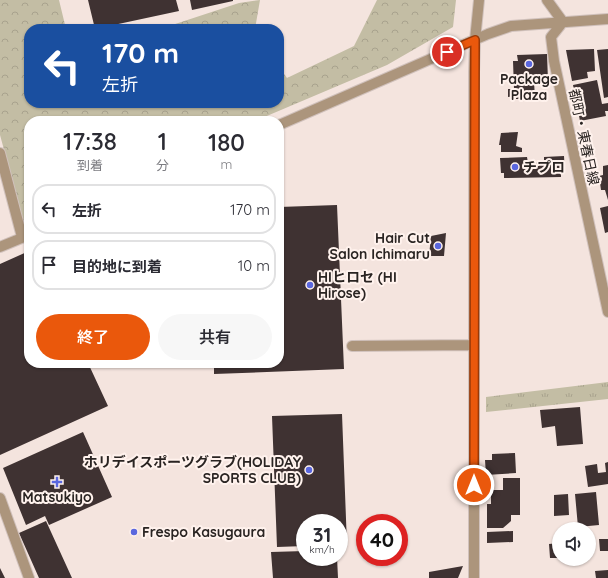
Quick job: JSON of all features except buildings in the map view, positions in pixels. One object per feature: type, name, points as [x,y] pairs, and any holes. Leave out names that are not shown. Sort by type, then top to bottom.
[{"type":"street","points":[[474,578],[473,345],[475,40],[479,0]]},
{"type":"street","points":[[547,0],[563,22]]},
{"type":"street","points":[[284,123],[475,40],[511,26],[608,19]]},
{"type":"street","name":"都町・東春日線","points":[[563,22],[551,38],[554,61],[608,312]]},
{"type":"street","points":[[0,153],[24,230]]},
{"type":"street","points":[[0,247],[24,237]]},
{"type":"street","points":[[352,346],[473,345]]},
{"type":"street","points":[[0,498],[30,578]]},
{"type":"green space","points":[[0,0],[59,0],[65,24],[24,24],[24,108],[284,108],[284,74],[287,78],[354,46],[377,0],[456,0],[453,27],[387,65],[267,116],[24,116],[24,223],[0,135]]},
{"type":"green space","points":[[260,0],[256,24],[175,24],[239,3]]},
{"type":"green space","points":[[608,382],[608,399],[486,412],[486,397]]},
{"type":"place","name":"Package Plaza","points":[[529,64]]},
{"type":"place","name":"チプロ","points":[[515,167]]},
{"type":"place","name":"Hair Cut Salon Ichimaru","points":[[438,246]]},
{"type":"place","name":"HIヒロセ (HI Hirose)","points":[[310,285]]},
{"type":"place","name":"ホリデイスポーツグラブ(HOLIDAY SPORTS CLUB)","points":[[309,470]]},
{"type":"place","name":"Matsukiyo","points":[[57,482]]},
{"type":"place","name":"Frespo Kasugaura","points":[[134,532]]},
{"type":"route","points":[[447,52],[475,40],[473,330],[474,485]]}]
